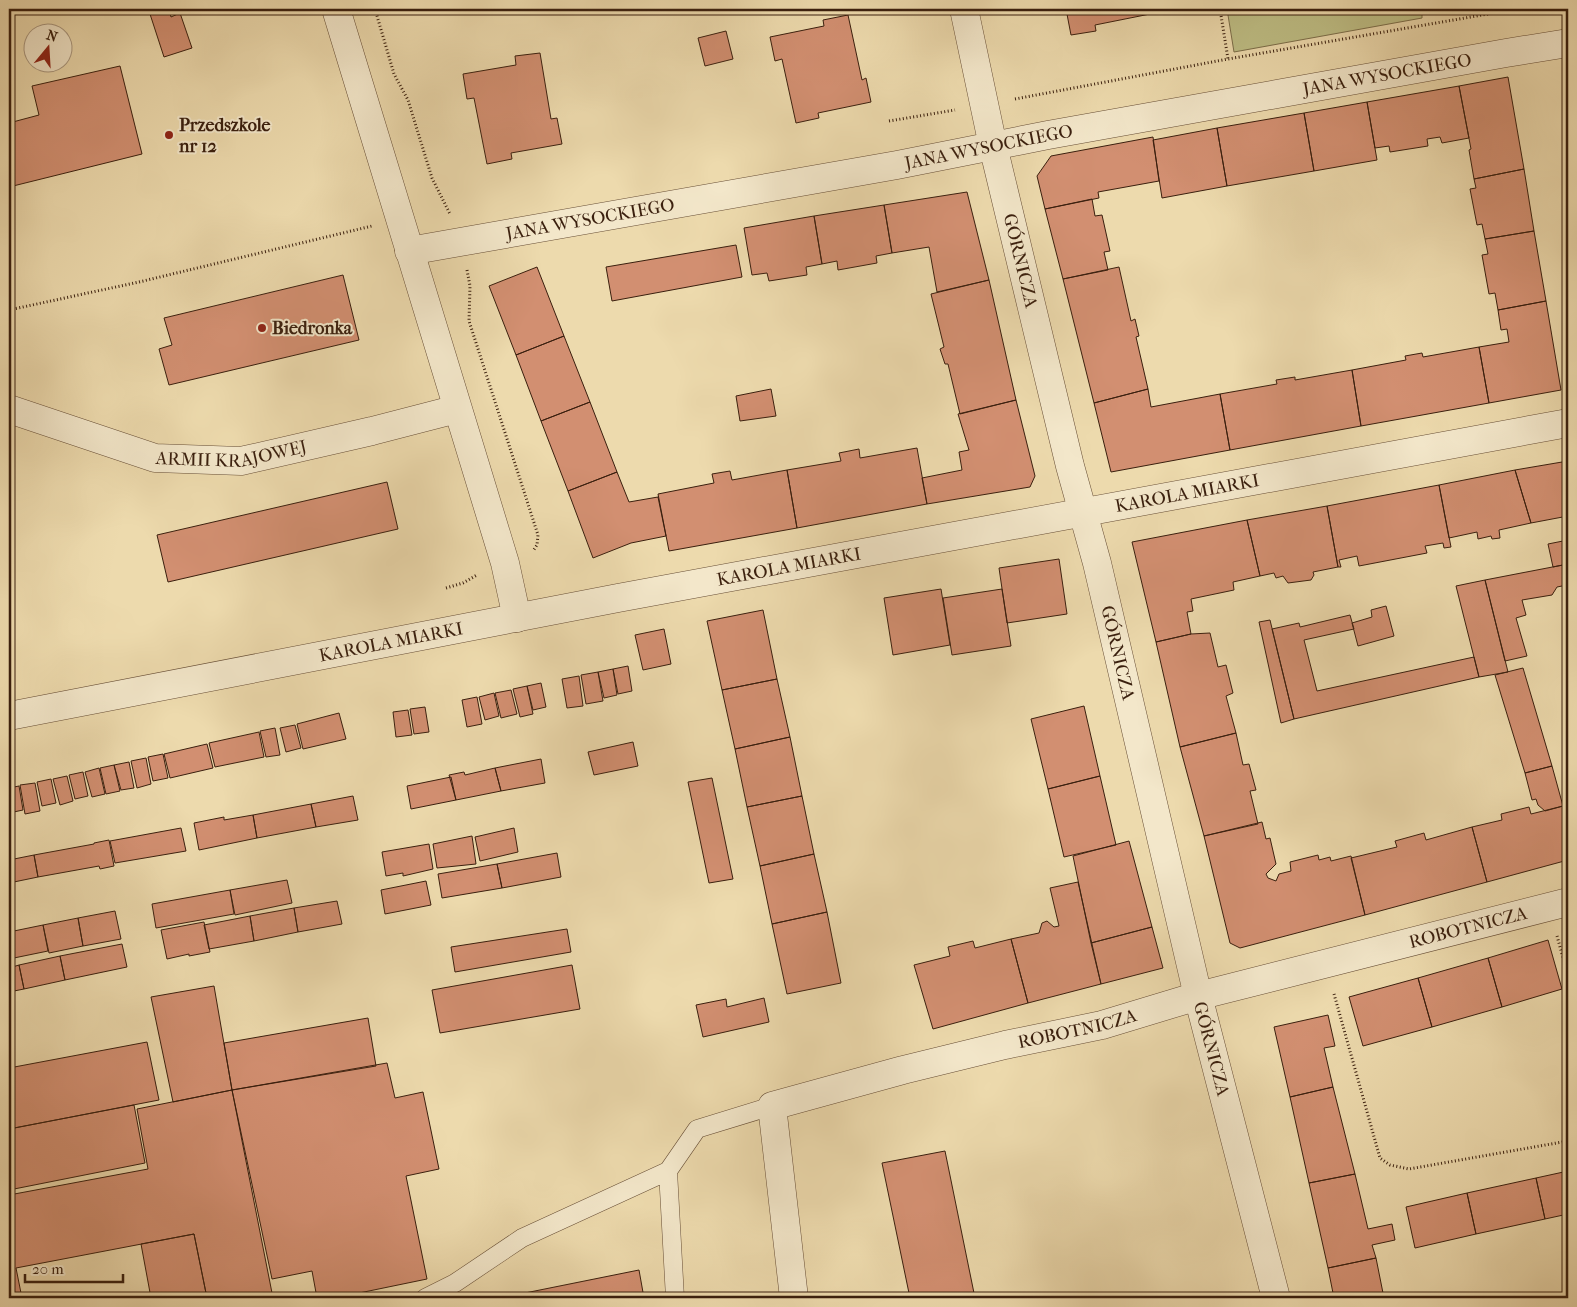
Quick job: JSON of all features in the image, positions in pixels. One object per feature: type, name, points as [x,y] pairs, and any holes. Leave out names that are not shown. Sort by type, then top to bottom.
[{"type":"street","points":[[336,9],[505,563],[517,618]]},
{"type":"street","name":"GÓRNICZA","points":[[964,9],[993,146],[1070,466],[1084,513],[1121,664],[1198,996],[1276,1298]]},
{"type":"street","name":"JANA WYSOCKIEGO","points":[[409,251],[878,168],[1048,135],[1506,53],[1568,44]]},
{"type":"street","name":"ARMII KRAJOWEJ","points":[[9,409],[155,458],[241,461],[457,409]]},
{"type":"street","name":"KAROLA MIARKI","points":[[9,716],[1006,525],[1084,513],[1568,423]]},
{"type":"street","name":"ROBOTNICZA","points":[[772,1106],[903,1070],[1006,1045],[1102,1025],[1198,996],[1559,904]]},
{"type":"street","points":[[772,1106],[794,1298]]},
{"type":"lane","points":[[424,1298],[455,1284],[522,1238],[668,1171],[697,1129],[772,1106]]},
{"type":"lane","points":[[668,1171],[675,1298]]},
{"type":"path","points":[[375,9],[394,74],[408,100],[432,178],[446,203],[451,217]]},
{"type":"path","points":[[1220,9],[1228,59]]},
{"type":"path","points":[[889,121],[1228,59],[1517,9]]},
{"type":"path","points":[[9,310],[140,282],[379,224]]},
{"type":"path","points":[[464,262],[470,281],[469,321],[538,535],[537,545]]},
{"type":"path","points":[[446,588],[463,583],[482,572]]},
{"type":"path","points":[[1559,904],[1568,976]]},
{"type":"path","points":[[1325,964],[1380,1158],[1390,1166],[1410,1169],[1568,1141]]},
{"type":"green space","points":[[1227,9],[1422,9],[1422,18],[1234,52]]},
{"type":"building","points":[[169,9],[171,17],[180,13],[192,48],[164,57],[149,11]]},
{"type":"building","points":[[209,9],[228,9],[210,14]]},
{"type":"building","points":[[1066,9],[1149,9],[1150,14],[1095,25],[1096,31],[1071,35]]},
{"type":"building","points":[[848,15],[862,80],[866,78],[871,102],[818,113],[819,118],[796,123],[782,59],[775,61],[770,37],[824,26],[823,20]]},
{"type":"building","points":[[726,31],[733,59],[705,66],[698,38]]},
{"type":"building","points":[[540,53],[551,119],[557,118],[562,144],[511,153],[512,159],[487,164],[474,98],[467,99],[463,74],[516,65],[515,56]]},
{"type":"building","points":[[120,66],[142,154],[9,187],[9,123],[39,115],[32,86]]},
{"type":"building","points":[[1508,77],[1524,169],[1474,179],[1469,150],[1471,149],[1459,86]]},
{"type":"building","points":[[1459,86],[1469,138],[1442,143],[1440,137],[1427,139],[1428,146],[1390,152],[1389,146],[1375,148],[1367,102]]},
{"type":"building","points":[[1367,102],[1377,160],[1314,171],[1304,113]]},
{"type":"building","points":[[1304,113],[1314,171],[1227,186],[1217,128]]},
{"type":"building","points":[[1217,128],[1227,186],[1162,198],[1153,140]]},
{"type":"building","points":[[1153,137],[1159,181],[1098,192],[1099,198],[1045,209],[1037,176],[1051,156]]},
{"type":"building","points":[[1524,169],[1534,231],[1485,239],[1482,224],[1477,225],[1470,189],[1476,188],[1474,179]]},
{"type":"building","points":[[967,192],[989,280],[937,292],[929,247],[892,253],[884,205]]},
{"type":"building","points":[[1092,199],[1095,216],[1102,215],[1110,251],[1104,252],[1108,270],[1063,279],[1045,209]]},
{"type":"building","points":[[884,205],[892,253],[876,256],[877,263],[838,270],[837,261],[822,264],[814,216]]},
{"type":"building","points":[[814,216],[822,264],[806,267],[807,275],[769,281],[767,273],[752,275],[744,228]]},
{"type":"building","points":[[1534,231],[1546,301],[1498,310],[1495,293],[1489,294],[1482,255],[1488,254],[1485,239]]},
{"type":"building","points":[[736,245],[742,277],[612,301],[606,267]]},
{"type":"building","points":[[537,267],[564,336],[516,355],[489,286]]},
{"type":"building","points":[[1119,267],[1131,321],[1135,319],[1139,336],[1136,337],[1148,389],[1094,403],[1063,279]]},
{"type":"building","points":[[343,275],[359,340],[169,385],[159,349],[172,345],[164,318]]},
{"type":"building","points":[[989,280],[1016,400],[960,414],[948,364],[945,364],[940,349],[944,347],[931,294]]},
{"type":"building","points":[[1546,301],[1561,390],[1489,403],[1479,347],[1509,342],[1507,329],[1501,330],[1498,310]]},
{"type":"building","points":[[564,336],[590,402],[541,421],[516,355]]},
{"type":"building","points":[[1479,347],[1489,403],[1361,426],[1352,370],[1406,360],[1405,356],[1422,353],[1423,357]]},
{"type":"building","points":[[1352,370],[1361,426],[1230,450],[1220,394],[1277,384],[1276,380],[1295,377],[1295,380]]},
{"type":"building","points":[[771,389],[776,416],[740,421],[736,396]]},
{"type":"building","points":[[1148,389],[1151,407],[1220,394],[1230,450],[1111,472],[1094,403]]},
{"type":"building","points":[[1016,400],[1035,476],[1030,487],[927,504],[922,478],[962,470],[959,452],[969,450],[958,414]]},
{"type":"building","points":[[590,402],[617,472],[568,491],[541,421]]},
{"type":"building","points":[[917,448],[927,504],[797,528],[787,470],[841,461],[839,453],[859,449],[860,458]]},
{"type":"building","points":[[1568,461],[1568,516],[1531,523],[1515,470]]},
{"type":"building","points":[[787,470],[797,528],[669,551],[658,494],[714,483],[712,474],[730,471],[732,480]]},
{"type":"building","points":[[1515,470],[1531,523],[1499,530],[1500,538],[1492,539],[1491,536],[1478,539],[1477,532],[1449,538],[1439,485]]},
{"type":"building","points":[[617,472],[629,502],[658,497],[666,536],[631,543],[593,558],[568,491]]},
{"type":"building","points":[[387,482],[398,529],[168,582],[157,535]]},
{"type":"building","points":[[1439,485],[1451,547],[1444,548],[1443,543],[1425,546],[1427,553],[1359,566],[1357,556],[1339,560],[1341,567],[1338,567],[1327,506]]},
{"type":"building","points":[[1327,506],[1338,567],[1313,572],[1314,575],[1311,580],[1288,583],[1283,576],[1276,578],[1274,573],[1260,576],[1247,520]]},
{"type":"building","points":[[1247,520],[1260,576],[1233,582],[1234,590],[1191,599],[1193,611],[1187,612],[1191,634],[1156,642],[1132,542]]},
{"type":"building","points":[[1568,540],[1568,564],[1553,567],[1548,544]]},
{"type":"building","points":[[1059,559],[1067,614],[1007,623],[999,568]]},
{"type":"building","points":[[1568,564],[1568,588],[1567,585],[1557,587],[1552,595],[1522,600],[1526,615],[1516,618],[1527,656],[1505,661],[1485,580]]},
{"type":"building","points":[[1485,580],[1508,672],[1479,677],[1456,586]]},
{"type":"building","points":[[941,589],[950,645],[893,655],[884,598]]},
{"type":"building","points":[[1002,589],[1011,646],[952,655],[943,598]]},
{"type":"building","points":[[1386,606],[1394,636],[1358,646],[1352,623],[1372,617],[1371,610]]},
{"type":"building","points":[[763,610],[777,679],[722,690],[707,621]]},
{"type":"building","points":[[1350,615],[1354,629],[1304,640],[1317,691],[1474,657],[1479,677],[1294,719],[1272,629],[1299,623],[1300,627]]},
{"type":"building","points":[[1270,620],[1294,719],[1281,723],[1259,622]]},
{"type":"building","points":[[664,629],[671,664],[643,670],[635,635]]},
{"type":"building","points":[[1210,633],[1218,667],[1226,665],[1233,693],[1226,696],[1236,733],[1180,747],[1156,642],[1191,634]]},
{"type":"building","points":[[628,666],[632,691],[618,694],[613,669]]},
{"type":"building","points":[[1523,668],[1552,766],[1525,773],[1495,675]]},
{"type":"building","points":[[613,669],[617,695],[604,698],[598,672]]},
{"type":"building","points":[[598,672],[603,701],[586,704],[581,675]]},
{"type":"building","points":[[579,676],[583,706],[567,708],[562,679]]},
{"type":"building","points":[[777,679],[790,737],[735,749],[722,690]]},
{"type":"building","points":[[541,683],[546,707],[533,710],[527,686]]},
{"type":"building","points":[[527,686],[533,714],[520,717],[513,689]]},
{"type":"building","points":[[511,690],[517,714],[501,718],[495,693]]},
{"type":"building","points":[[494,693],[499,716],[485,720],[479,697]]},
{"type":"building","points":[[477,697],[482,724],[467,727],[462,700]]},
{"type":"building","points":[[1084,706],[1100,776],[1048,789],[1031,719]]},
{"type":"building","points":[[425,707],[429,732],[414,734],[410,709]]},
{"type":"building","points":[[408,710],[412,735],[396,737],[393,712]]},
{"type":"building","points":[[339,713],[346,739],[303,749],[297,724]]},
{"type":"building","points":[[295,725],[301,748],[286,752],[280,728]]},
{"type":"building","points":[[275,728],[280,755],[266,757],[260,731]]},
{"type":"building","points":[[259,732],[264,757],[215,767],[209,743]]},
{"type":"building","points":[[1236,733],[1243,765],[1249,764],[1256,790],[1250,791],[1258,824],[1204,836],[1180,747]]},
{"type":"building","points":[[790,737],[802,796],[747,807],[735,749]]},
{"type":"building","points":[[633,742],[638,766],[594,775],[588,752]]},
{"type":"building","points":[[207,744],[213,768],[170,778],[164,754]]},
{"type":"building","points":[[163,754],[168,778],[153,781],[148,757]]},
{"type":"building","points":[[146,758],[151,784],[137,788],[131,761]]},
{"type":"building","points":[[541,759],[545,783],[501,791],[495,768]]},
{"type":"building","points":[[129,762],[134,788],[121,790],[114,765]]},
{"type":"building","points":[[114,765],[120,791],[106,794],[100,768]]},
{"type":"building","points":[[1552,766],[1563,806],[1545,811],[1538,805],[1536,799],[1532,800],[1525,773]]},
{"type":"building","points":[[99,768],[105,794],[92,797],[85,772]]},
{"type":"building","points":[[495,768],[501,791],[456,800],[449,775],[464,772],[465,775]]},
{"type":"building","points":[[83,772],[88,796],[75,799],[69,775]]},
{"type":"building","points":[[67,776],[73,801],[60,805],[53,779]]},
{"type":"building","points":[[1100,776],[1116,845],[1064,857],[1048,789]]},
{"type":"building","points":[[451,777],[456,800],[411,809],[407,786]]},
{"type":"building","points":[[712,778],[733,879],[709,883],[688,782]]},
{"type":"building","points":[[51,779],[56,803],[42,806],[37,782]]},
{"type":"building","points":[[35,783],[40,811],[25,814],[20,785]]},
{"type":"building","points":[[19,786],[23,810],[9,813],[9,788]]},
{"type":"building","points":[[353,796],[358,820],[316,827],[311,804]]},
{"type":"building","points":[[802,796],[814,854],[760,866],[747,807]]},
{"type":"building","points":[[311,804],[316,827],[257,838],[253,815]]},
{"type":"building","points":[[1563,806],[1568,823],[1568,860],[1487,882],[1472,827],[1502,820],[1501,814],[1529,807],[1531,814]]},
{"type":"building","points":[[253,815],[257,838],[199,850],[194,823],[224,817],[224,820]]},
{"type":"building","points":[[1262,822],[1266,839],[1270,838],[1276,864],[1266,874],[1268,878],[1276,881],[1279,874],[1291,871],[1290,862],[1318,855],[1319,860],[1330,857],[1331,861],[1351,856],[1365,915],[1240,948],[1230,943],[1204,836]]},
{"type":"building","points":[[1472,827],[1487,882],[1365,915],[1351,858],[1397,847],[1395,841],[1424,833],[1426,840]]},
{"type":"building","points":[[181,828],[186,851],[115,863],[110,841]]},
{"type":"building","points":[[514,828],[518,852],[480,861],[475,837]]},
{"type":"building","points":[[472,836],[476,864],[437,868],[433,844]]},
{"type":"building","points":[[109,840],[114,866],[100,869],[99,866],[38,877],[34,855]]},
{"type":"building","points":[[1129,841],[1152,927],[1091,943],[1073,856]]},
{"type":"building","points":[[429,844],[433,869],[403,876],[403,873],[386,876],[382,852]]},
{"type":"building","points":[[557,853],[561,877],[502,888],[497,864]]},
{"type":"building","points":[[814,854],[827,912],[772,924],[760,866]]},
{"type":"building","points":[[34,855],[38,877],[9,883],[9,860]]},
{"type":"building","points":[[497,864],[502,888],[442,898],[438,874]]},
{"type":"building","points":[[287,880],[292,903],[235,915],[230,890]]},
{"type":"building","points":[[426,881],[431,905],[385,914],[381,890]]},
{"type":"building","points":[[1078,882],[1101,984],[1028,1003],[1011,939],[1039,933],[1042,923],[1047,921],[1054,927],[1059,926],[1050,888]]},
{"type":"building","points":[[230,890],[234,914],[156,928],[152,904]]},
{"type":"building","points":[[337,901],[342,924],[298,932],[294,908]]},
{"type":"building","points":[[294,908],[298,932],[254,941],[250,916]]},
{"type":"building","points":[[115,911],[121,939],[83,946],[78,918]]},
{"type":"building","points":[[827,912],[841,983],[787,994],[772,924]]},
{"type":"building","points":[[250,916],[254,941],[209,949],[204,925]]},
{"type":"building","points":[[78,918],[83,946],[49,953],[43,925]]},
{"type":"building","points":[[204,922],[210,952],[167,959],[161,930]]},
{"type":"building","points":[[43,925],[48,951],[9,959],[9,932]]},
{"type":"building","points":[[1152,927],[1163,968],[1101,984],[1091,943]]},
{"type":"building","points":[[567,929],[571,952],[455,972],[451,947]]},
{"type":"building","points":[[1011,939],[1028,1003],[933,1029],[914,965],[950,956],[948,947],[973,941],[975,948]]},
{"type":"building","points":[[1548,940],[1562,989],[1502,1007],[1488,958]]},
{"type":"building","points":[[122,944],[127,967],[65,980],[60,956]]},
{"type":"building","points":[[60,956],[65,980],[24,989],[19,965]]},
{"type":"building","points":[[1488,958],[1502,1007],[1432,1027],[1418,978]]},
{"type":"building","points":[[19,965],[24,989],[9,992],[9,968]]},
{"type":"building","points":[[572,965],[580,1009],[440,1033],[432,990]]},
{"type":"building","points":[[1418,978],[1432,1027],[1363,1046],[1349,997]]},
{"type":"building","points":[[214,986],[232,1090],[173,1102],[151,997]]},
{"type":"building","points":[[764,998],[769,1022],[703,1037],[696,1005],[726,999],[727,1007]]},
{"type":"building","points":[[1328,1015],[1335,1046],[1324,1048],[1333,1087],[1290,1097],[1274,1027]]},
{"type":"building","points":[[368,1018],[376,1066],[232,1090],[224,1043]]},
{"type":"building","points":[[147,1042],[159,1100],[9,1129],[9,1068]]},
{"type":"building","points":[[387,1063],[395,1098],[423,1092],[439,1169],[406,1176],[427,1279],[335,1298],[317,1298],[312,1271],[272,1279],[232,1090]]},
{"type":"building","points":[[1333,1087],[1355,1174],[1309,1183],[1290,1097]]},
{"type":"building","points":[[232,1090],[273,1298],[207,1298],[194,1234],[16,1268],[22,1298],[9,1298],[9,1195],[148,1169],[137,1109]]},
{"type":"building","points":[[134,1105],[145,1163],[9,1190],[9,1129]]},
{"type":"building","points":[[945,1151],[975,1298],[910,1298],[882,1163]]},
{"type":"building","points":[[1568,1171],[1568,1214],[1545,1219],[1536,1178]]},
{"type":"building","points":[[1355,1174],[1368,1229],[1392,1224],[1395,1240],[1372,1245],[1376,1258],[1328,1268],[1309,1183]]},
{"type":"building","points":[[1536,1178],[1545,1219],[1476,1234],[1467,1193]]},
{"type":"building","points":[[1467,1193],[1476,1234],[1415,1248],[1406,1207]]},
{"type":"building","points":[[194,1234],[207,1298],[151,1298],[141,1244]]},
{"type":"building","points":[[1376,1258],[1384,1298],[1334,1298],[1328,1268]]},
{"type":"building","points":[[639,1270],[644,1298],[516,1298],[515,1295]]},
{"type":"place","name":"Przedszkole nr 12","points":[[169,135]]},
{"type":"place","name":"Biedronka","points":[[262,328]]}]
